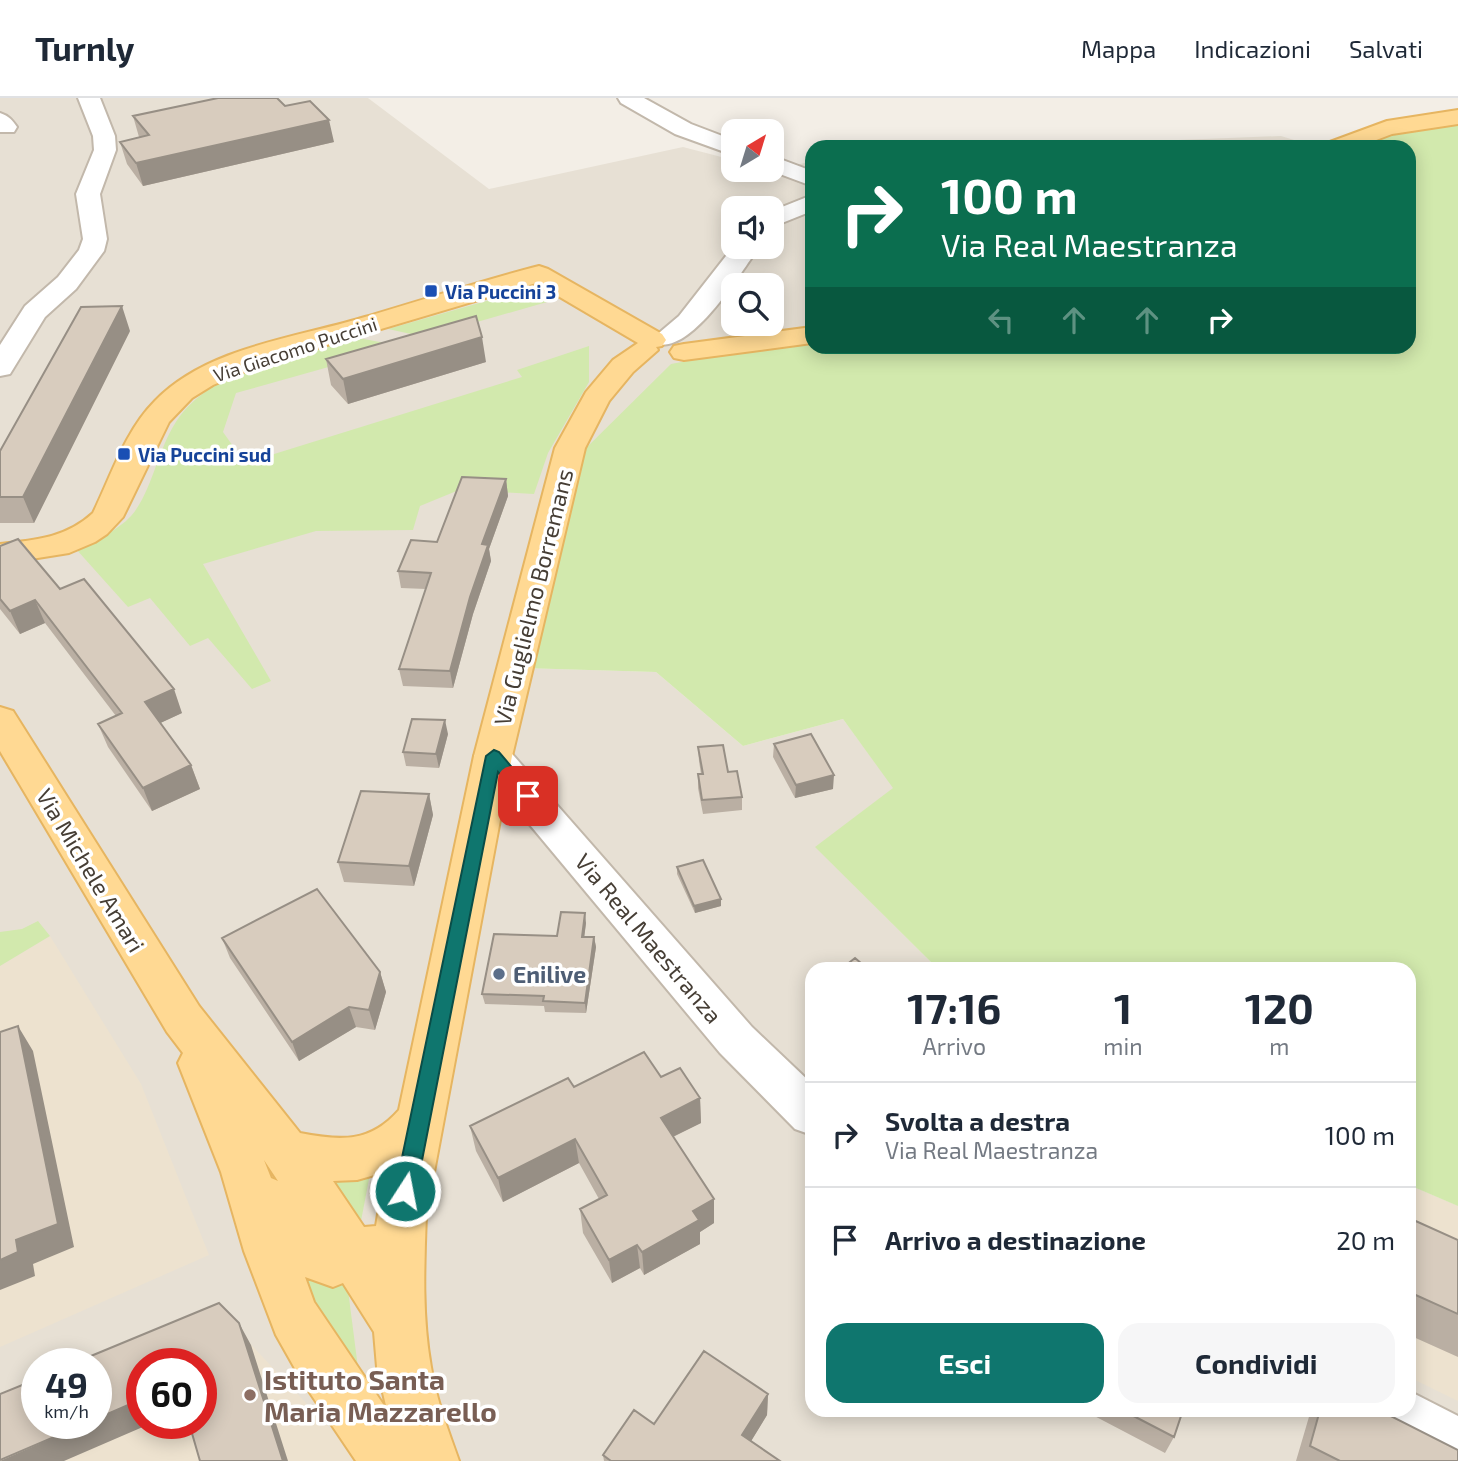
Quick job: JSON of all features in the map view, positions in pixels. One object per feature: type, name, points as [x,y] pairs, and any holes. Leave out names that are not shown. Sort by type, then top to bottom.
[{"type":"main road","points":[[1356,140],[1387,128],[1458,117]]},
{"type":"main road","name":"Via Giacomo Puccini","points":[[0,554],[59,546],[98,528],[107,517],[153,424],[164,408],[184,391],[206,378],[254,359],[539,274],[665,346]]},
{"type":"main road","points":[[665,346],[799,336]]},
{"type":"main road","name":"Via Guglielmo Borremans","points":[[445,1461],[423,1438],[407,1386],[400,1326],[401,1215],[494,756],[570,448],[665,346]]},
{"type":"main road","name":"Via Michele Amari","points":[[0,720],[183,1019],[265,1161]]},
{"type":"main road","points":[[265,1161],[363,1157],[380,1153],[398,1143],[420,1119]]},
{"type":"main road","points":[[265,1161],[303,1253],[333,1263],[353,1257],[376,1245],[401,1215]]},
{"type":"main road","points":[[265,1161],[269,1251],[294,1317],[321,1362],[389,1461]]},
{"type":"main road","points":[[353,1257],[400,1326]]},
{"type":"street","points":[[0,368],[34,312],[68,283],[91,251],[95,239],[88,194],[104,150],[104,136],[89,98]]},
{"type":"street","points":[[629,98],[683,129],[721,143]]},
{"type":"street","points":[[784,168],[805,176]]},
{"type":"street","points":[[784,215],[805,205]]},
{"type":"street","points":[[665,346],[689,322],[737,259]]},
{"type":"street","points":[[0,310],[34,312]]},
{"type":"street","name":"Via Real Maestranza","points":[[494,756],[736,1040],[805,1107]]},
{"type":"street","points":[[1402,1417],[1458,1445]]},
{"type":"shaded area","points":[[0,98],[368,98],[489,189],[683,147],[721,157],[721,182],[784,182],[784,168],[805,163],[805,345],[757,348],[523,668],[656,672],[743,746],[843,719],[894,788],[816,847],[931,962],[805,962],[805,1417],[1416,1417],[1416,1188],[1458,1206],[1458,1461],[0,1461]]},
{"type":"shaded area","points":[[1281,136],[1294,140],[1179,140]]},
{"type":"shaded area","points":[[50,936],[141,1084],[209,1255],[0,1347],[0,966]]},
{"type":"shaded area","points":[[1416,1188],[1458,1206],[1458,1401],[1416,1380]]},
{"type":"shaded area","name":"Istituto Santa Maria Mazzarello","points":[[243,1336],[353,1453],[357,1461],[0,1461],[21,1439],[112,1439],[112,1402],[126,1385],[126,1439],[217,1439],[217,1353]]},
{"type":"green space","points":[[1458,122],[1458,1206],[1416,1188],[1416,962],[931,962],[815,847],[893,788],[843,719],[743,746],[656,672],[522,668],[583,451],[671,364],[757,348],[805,345],[805,354],[1416,354],[1416,140],[1378,140]]},
{"type":"green space","points":[[521,291],[540,292],[554,300],[425,337],[388,329]]},
{"type":"green space","points":[[353,337],[396,345],[396,348],[236,393],[223,432],[245,463],[522,377],[517,370],[589,346],[589,382],[548,453],[534,494],[459,490],[420,506],[413,530],[316,531],[203,564],[271,681],[252,689],[208,638],[190,646],[150,598],[128,607],[76,549],[112,531],[131,516],[145,494],[172,428],[197,399],[237,373],[284,356]]},
{"type":"green space","points":[[38,921],[50,936],[0,966],[0,932],[22,929]]},
{"type":"green space","points":[[370,1174],[361,1221],[352,1224],[325,1179]]},
{"type":"green space","points":[[299,1275],[347,1282],[358,1368],[322,1324]]},
{"type":"building","points":[[218,98],[277,98],[285,106],[310,101],[329,120],[136,163],[120,142],[149,135],[133,116]]},
{"type":"building","points":[[122,306],[23,497],[0,497],[0,451],[81,307]]},
{"type":"building","points":[[476,316],[482,337],[343,379],[326,359]]},
{"type":"building","points":[[462,477],[506,479],[482,544],[488,545],[470,597],[450,671],[399,669],[431,573],[398,571],[411,540],[437,542]]},
{"type":"building","points":[[18,539],[60,589],[84,579],[174,689],[145,702],[191,765],[143,788],[98,724],[122,713],[35,600],[10,611],[0,599],[0,546]]},
{"type":"building","points":[[412,719],[445,720],[436,754],[403,752]]},
{"type":"building","points":[[811,734],[834,775],[796,785],[774,744]]},
{"type":"building","points":[[723,745],[728,772],[737,771],[742,797],[702,800],[698,774],[703,774],[698,747]]},
{"type":"building","points":[[361,791],[429,794],[409,866],[338,862]]},
{"type":"building","points":[[703,860],[721,899],[694,906],[677,867]]},
{"type":"building","points":[[317,889],[380,972],[369,1010],[349,1007],[292,1042],[222,938]]},
{"type":"building","points":[[561,912],[585,913],[582,937],[594,937],[585,1003],[543,1001],[544,996],[482,994],[494,934],[557,936]]},
{"type":"building","points":[[18,1026],[58,1224],[16,1240],[18,1252],[0,1260],[0,1032]]},
{"type":"building","points":[[644,1052],[661,1077],[680,1068],[700,1098],[661,1118],[714,1199],[693,1211],[699,1220],[642,1252],[637,1245],[609,1260],[580,1209],[607,1195],[575,1139],[498,1178],[470,1126],[568,1078],[574,1087]]},
{"type":"building","points":[[1416,1221],[1458,1240],[1458,1314],[1416,1295]]},
{"type":"building","points":[[219,1303],[239,1323],[283,1461],[200,1461],[194,1439],[217,1439],[217,1348],[126,1348],[126,1406],[112,1412],[110,1348]]},
{"type":"building","points":[[704,1351],[768,1394],[742,1435],[780,1461],[611,1461],[603,1455],[634,1410],[654,1424]]},
{"type":"building","points":[[21,1385],[21,1439],[49,1439],[0,1460],[0,1394]]},
{"type":"building","points":[[1135,1417],[1181,1417],[1174,1437]]},
{"type":"building","points":[[1318,1417],[1393,1417],[1458,1450],[1458,1461],[1340,1461],[1310,1446]]},
{"type":"place","name":"Via Puccini 3","points":[[431,291]]},
{"type":"place","name":"Via Puccini sud","points":[[124,454]]},
{"type":"place","name":"Enilive","points":[[499,974]]},
{"type":"place","name":"Istituto Santa Maria Mazzarello","points":[[250,1395]]},
{"type":"route","points":[[405,1191],[494,756],[528,796]]}]
